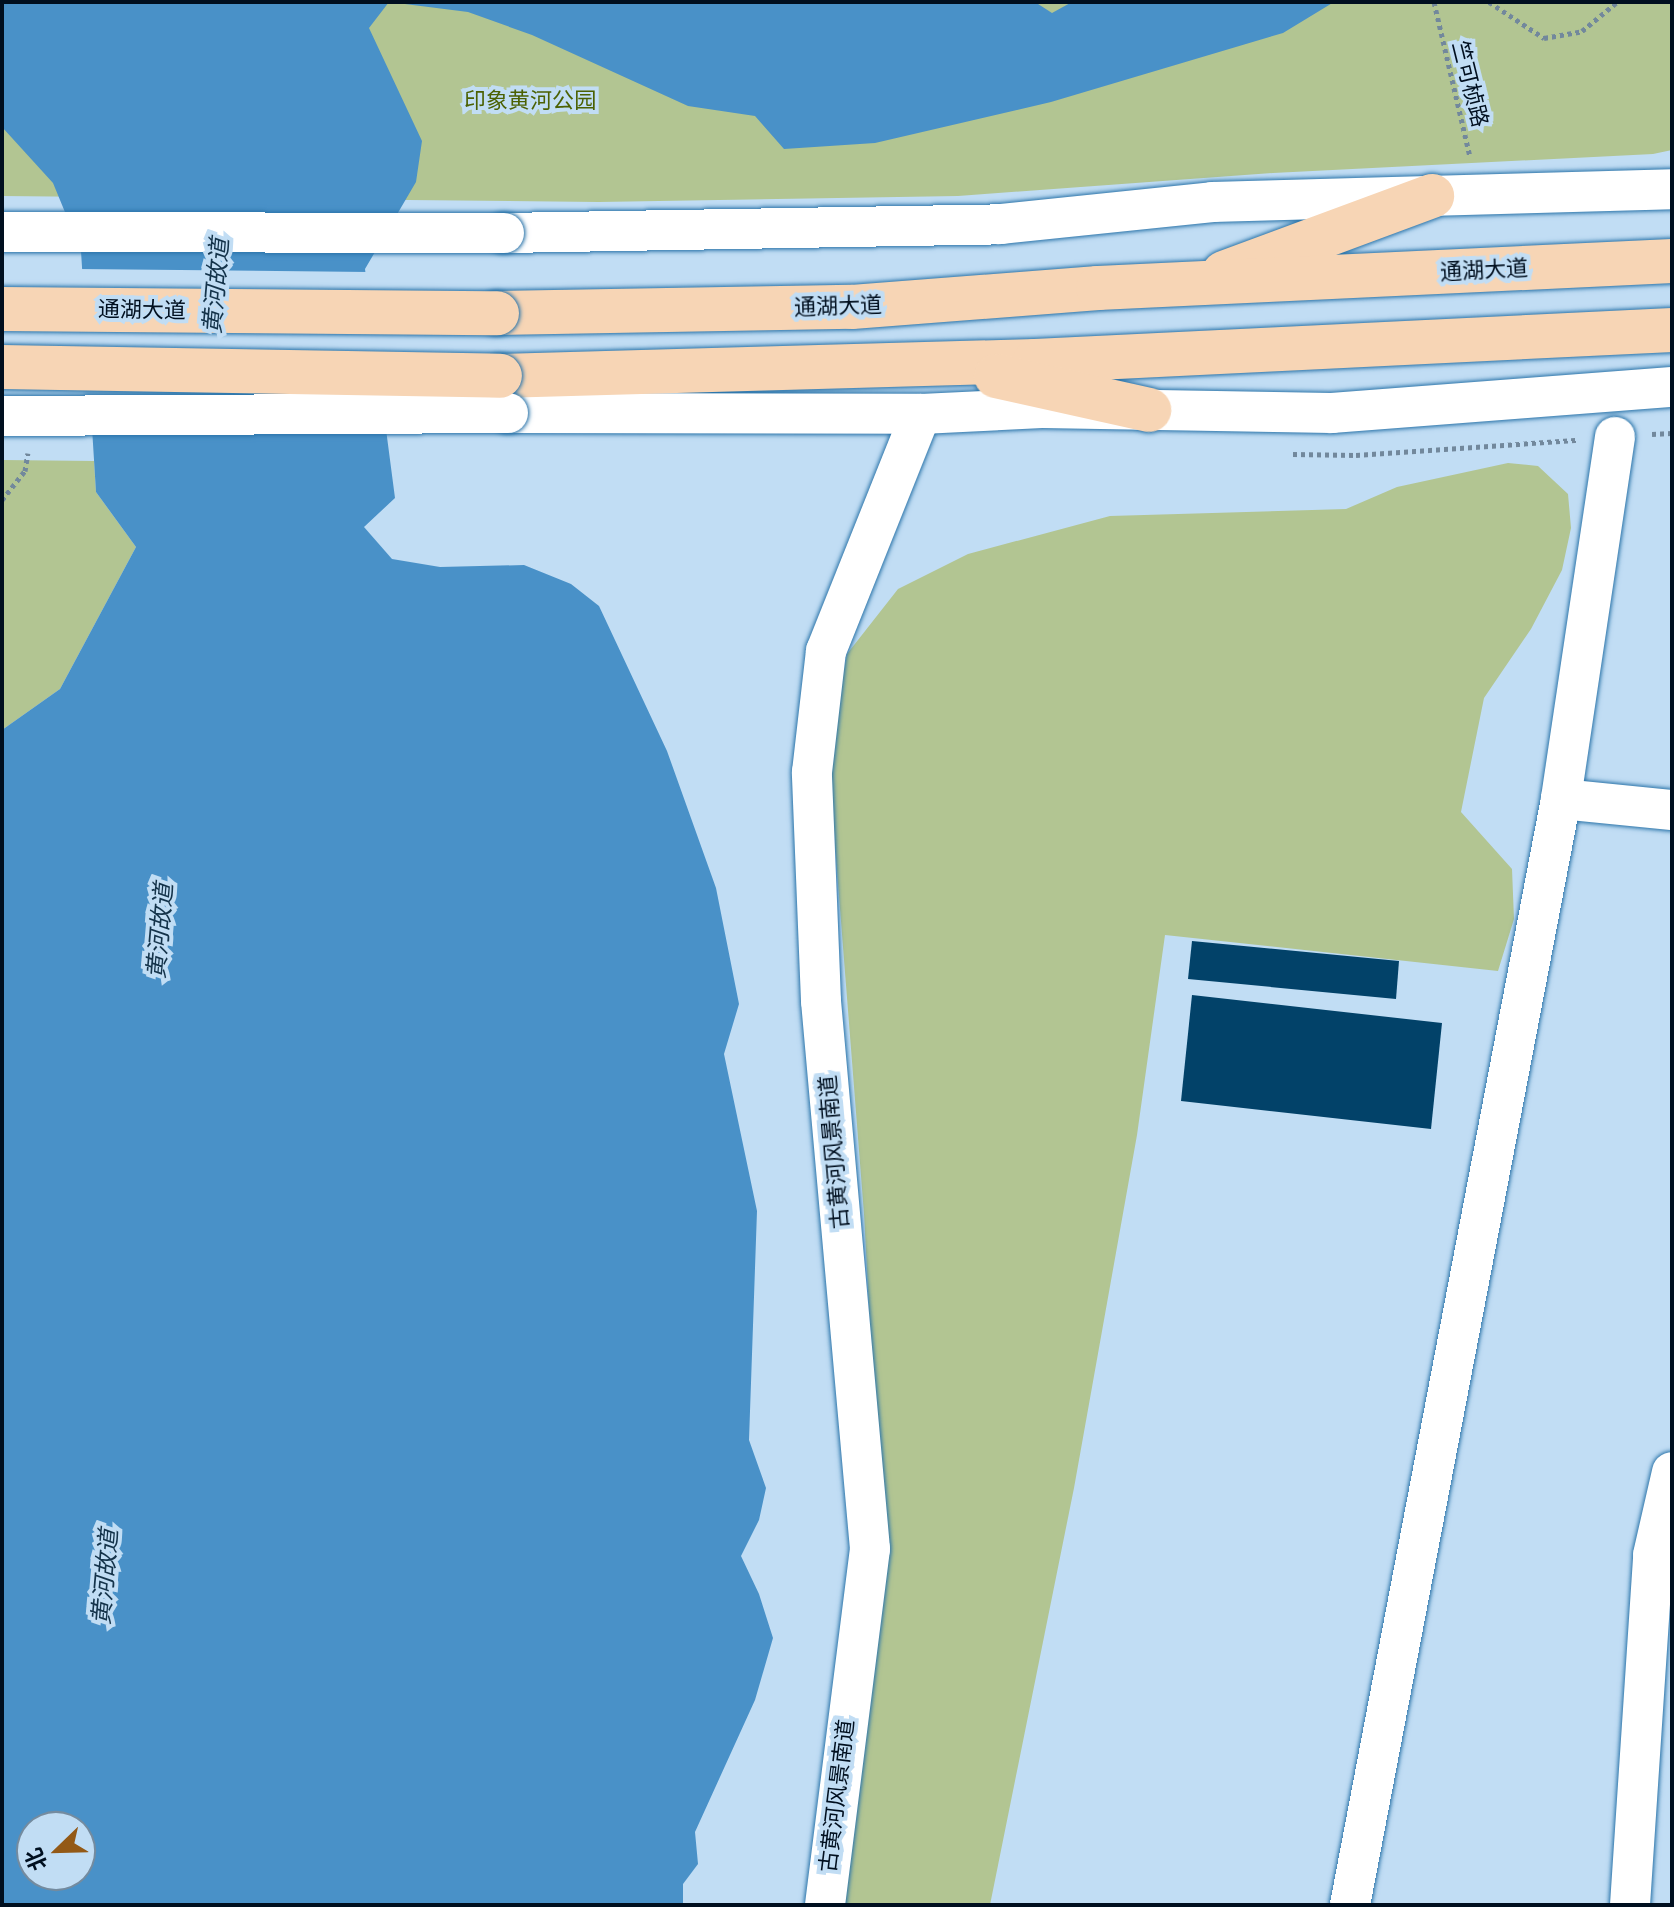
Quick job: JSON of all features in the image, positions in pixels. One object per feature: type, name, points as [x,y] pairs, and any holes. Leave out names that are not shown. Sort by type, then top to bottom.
[{"type":"main road","points":[[1191,286],[1319,235],[1432,196]]},
{"type":"main road","name":"通湖大道","points":[[2,309],[497,313],[852,307],[1098,288],[1672,261]]},
{"type":"main road","points":[[1544,267],[1559,289],[1561,311],[1559,323],[1547,336]]},
{"type":"main road","points":[[2,367],[504,394],[955,364],[1672,330]]},
{"type":"main road","points":[[955,364],[1031,386],[1149,410]]},
{"type":"street","points":[[2,232],[504,233],[1000,224],[1212,202],[1672,189]]},
{"type":"street","points":[[2,416],[504,394],[921,414],[1042,408],[1332,413],[1672,387]]},
{"type":"street","name":"古黄河风景南道","points":[[825,1905],[870,1549],[821,1001],[812,772],[826,651],[921,414]]},
{"type":"street","points":[[1350,1905],[1561,799],[1615,437]]},
{"type":"street","points":[[1561,799],[1672,810]]},
{"type":"street","points":[[1630,1905],[1653,1555],[1672,1472]]},
{"type":"path","name":"竺可桢路","points":[[1434,2],[1471,161]]},
{"type":"path","points":[[1489,2],[1544,38],[1582,31],[1617,2]]},
{"type":"path","points":[[2,500],[25,471],[30,446]]},
{"type":"green space","name":"印象黄河公园","points":[[2,2],[1672,2],[1672,150],[1653,154],[1273,173],[958,196],[599,202],[2,196]]},
{"type":"green space","points":[[2,460],[94,461],[96,492],[136,547],[60,689],[2,730]]},
{"type":"green space","points":[[1508,463],[1538,466],[1568,494],[1571,528],[1562,570],[1531,629],[1484,698],[1461,812],[1512,869],[1514,919],[1498,971],[1165,935],[1137,1135],[1074,1488],[990,1905],[843,1905],[880,1514],[864,1214],[828,756],[847,654],[898,589],[968,554],[1110,516],[1346,509],[1397,487]]},
{"type":"water","name":"黄河故道","points":[[2,2],[389,2],[369,28],[422,141],[416,182],[365,269],[395,498],[364,527],[392,559],[440,567],[524,565],[571,584],[599,606],[667,751],[716,888],[739,1004],[724,1054],[757,1211],[749,1440],[766,1488],[759,1520],[741,1556],[759,1594],[773,1638],[755,1700],[695,1832],[698,1864],[683,1884],[683,1905],[2,1905],[2,730],[60,689],[136,547],[96,492],[81,251],[53,183],[2,127]]},
{"type":"water","points":[[389,2],[1035,2],[1052,13],[1072,2],[1334,2],[1283,33],[1051,102],[875,143],[784,149],[755,116],[688,106],[532,35],[468,12]]},
{"type":"pier","points":[[78,269],[369,272],[387,422],[88,421]]},
{"type":"building","points":[[1192,941],[1399,961],[1396,999],[1188,979]]},
{"type":"building","points":[[1192,995],[1442,1023],[1431,1129],[1181,1101]]}]
